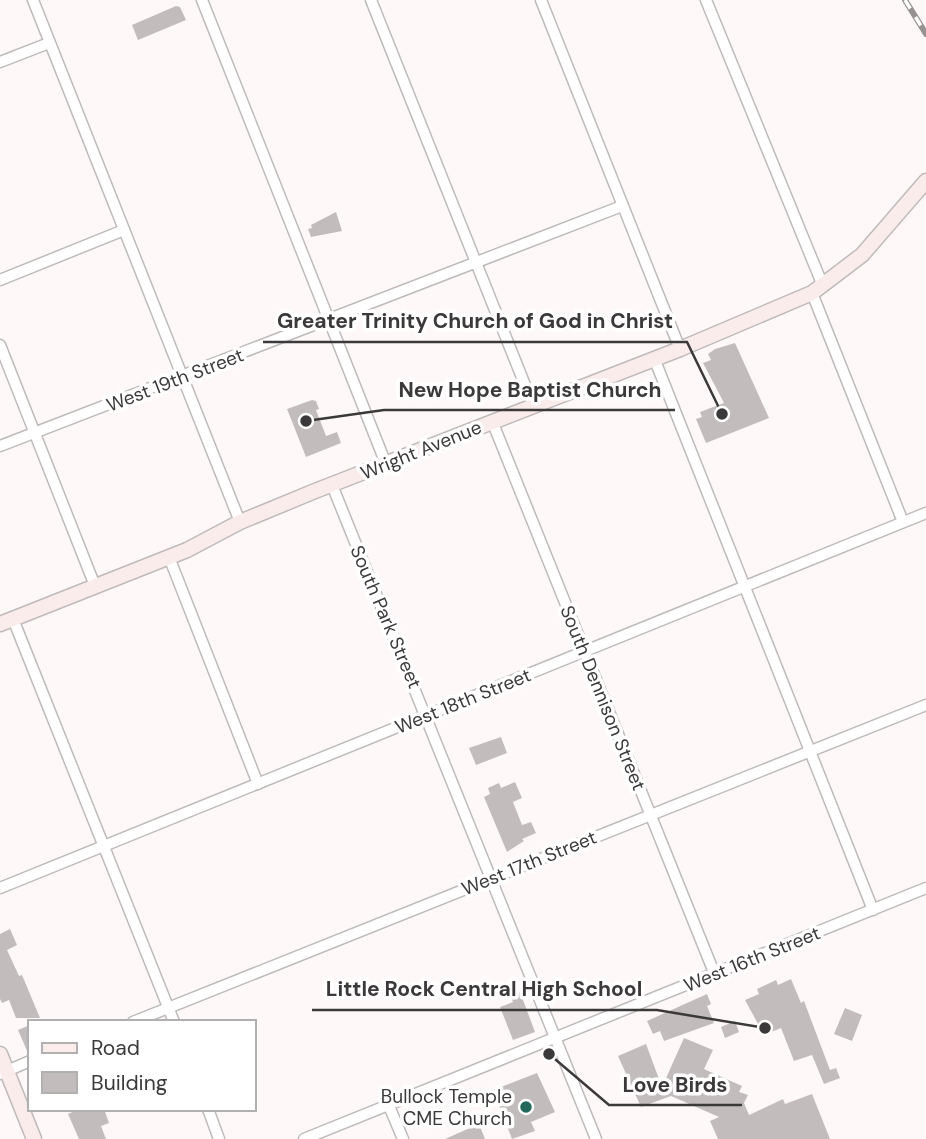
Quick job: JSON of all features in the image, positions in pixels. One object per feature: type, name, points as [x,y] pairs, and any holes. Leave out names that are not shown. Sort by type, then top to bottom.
[{"type":"main road","name":"Wright Avenue","points":[[6,621],[169,557],[240,522],[680,349],[817,289],[862,255],[883,234],[926,181]]},
{"type":"main road","points":[[0,1054],[4,1073],[34,1139]]},
{"type":"street","points":[[33,0],[240,522]]},
{"type":"street","points":[[202,0],[386,464]]},
{"type":"street","points":[[370,0],[533,405]]},
{"type":"street","points":[[541,0],[680,349]]},
{"type":"street","points":[[706,0],[904,522]]},
{"type":"street","points":[[0,62],[49,43]]},
{"type":"street","name":"West 19th Street","points":[[0,446],[622,205]]},
{"type":"street","points":[[0,280],[124,230]]},
{"type":"street","points":[[0,345],[95,586]]},
{"type":"street","points":[[653,358],[873,910]]},
{"type":"street","name":"South Dennison Street","points":[[492,421],[715,975]]},
{"type":"street","name":"South Park Street","points":[[332,485],[596,1139]]},
{"type":"street","name":"West 18th Street","points":[[0,888],[926,513]]},
{"type":"street","points":[[169,557],[258,784]]},
{"type":"street","points":[[6,621],[104,846],[173,1020]]},
{"type":"street","name":"West 17th Street","points":[[137,1020],[926,705]]},
{"type":"street","name":"West 16th Street","points":[[304,1139],[926,888]]},
{"type":"street","points":[[4,1073],[28,1063]]},
{"type":"street","points":[[389,1106],[403,1139]]},
{"type":"street","points":[[209,1111],[219,1139]]},
{"type":"building","points":[[176,6],[180,7],[186,20],[138,40],[132,25]]},
{"type":"building","points":[[336,212],[342,231],[311,237],[308,229],[312,228],[311,225]]},
{"type":"building","points":[[735,343],[769,418],[706,443],[696,419],[702,417],[700,412],[724,403],[703,363],[711,360],[708,354],[715,349]]},
{"type":"building","points":[[316,401],[319,409],[316,410],[326,436],[337,432],[341,443],[306,457],[287,409]]},
{"type":"building","points":[[501,737],[507,753],[476,765],[469,748]]},
{"type":"building","points":[[515,782],[522,798],[513,802],[522,825],[531,822],[536,833],[522,839],[524,841],[507,852],[484,797],[490,794],[488,788],[499,783],[501,788]]},
{"type":"building","points":[[10,929],[17,945],[7,950],[19,976],[22,975],[40,1018],[16,1018],[9,1000],[2,1003],[0,999],[0,934]]},
{"type":"building","points":[[791,979],[801,1003],[804,1001],[830,1070],[836,1068],[840,1078],[824,1084],[812,1055],[794,1061],[781,1028],[764,1035],[745,1000],[759,994],[757,989],[776,980],[778,985]]},
{"type":"building","points":[[520,992],[535,1032],[513,1040],[500,1007],[513,1002],[511,997]]},
{"type":"building","points":[[707,994],[711,1004],[707,1006],[714,1023],[664,1041],[660,1031],[653,1034],[647,1021]]},
{"type":"building","points":[[845,1008],[862,1015],[852,1041],[834,1034]]},
{"type":"building","points":[[735,1021],[739,1032],[725,1038],[721,1027]]},
{"type":"building","points":[[28,1026],[28,1053],[18,1030]]},
{"type":"building","points":[[684,1038],[713,1050],[704,1069],[742,1086],[739,1092],[748,1095],[744,1103],[749,1115],[783,1099],[785,1104],[812,1094],[830,1139],[718,1139],[710,1121],[719,1117],[671,1096],[641,1107],[618,1056],[646,1044],[662,1087]]},
{"type":"building","name":"Bullock Temple CME Church","points":[[537,1073],[555,1112],[531,1122],[535,1131],[512,1139],[493,1090]]},
{"type":"building","points":[[75,1111],[105,1111],[109,1123],[101,1126],[106,1139],[79,1139],[68,1114]]},
{"type":"building","points":[[479,1124],[485,1139],[445,1139]]},
{"type":"railway","points":[[905,0],[926,34]]},
{"type":"place","name":"Greater Trinity Church of God in Christ","points":[[722,414]]},
{"type":"place","name":"New Hope Baptist Church","points":[[306,421]]},
{"type":"place","name":"Little Rock Central High School","points":[[765,1028]]},
{"type":"place","name":"Love Birds","points":[[549,1054]]},
{"type":"place","name":"Bullock Temple CME Church","points":[[526,1107]]}]
